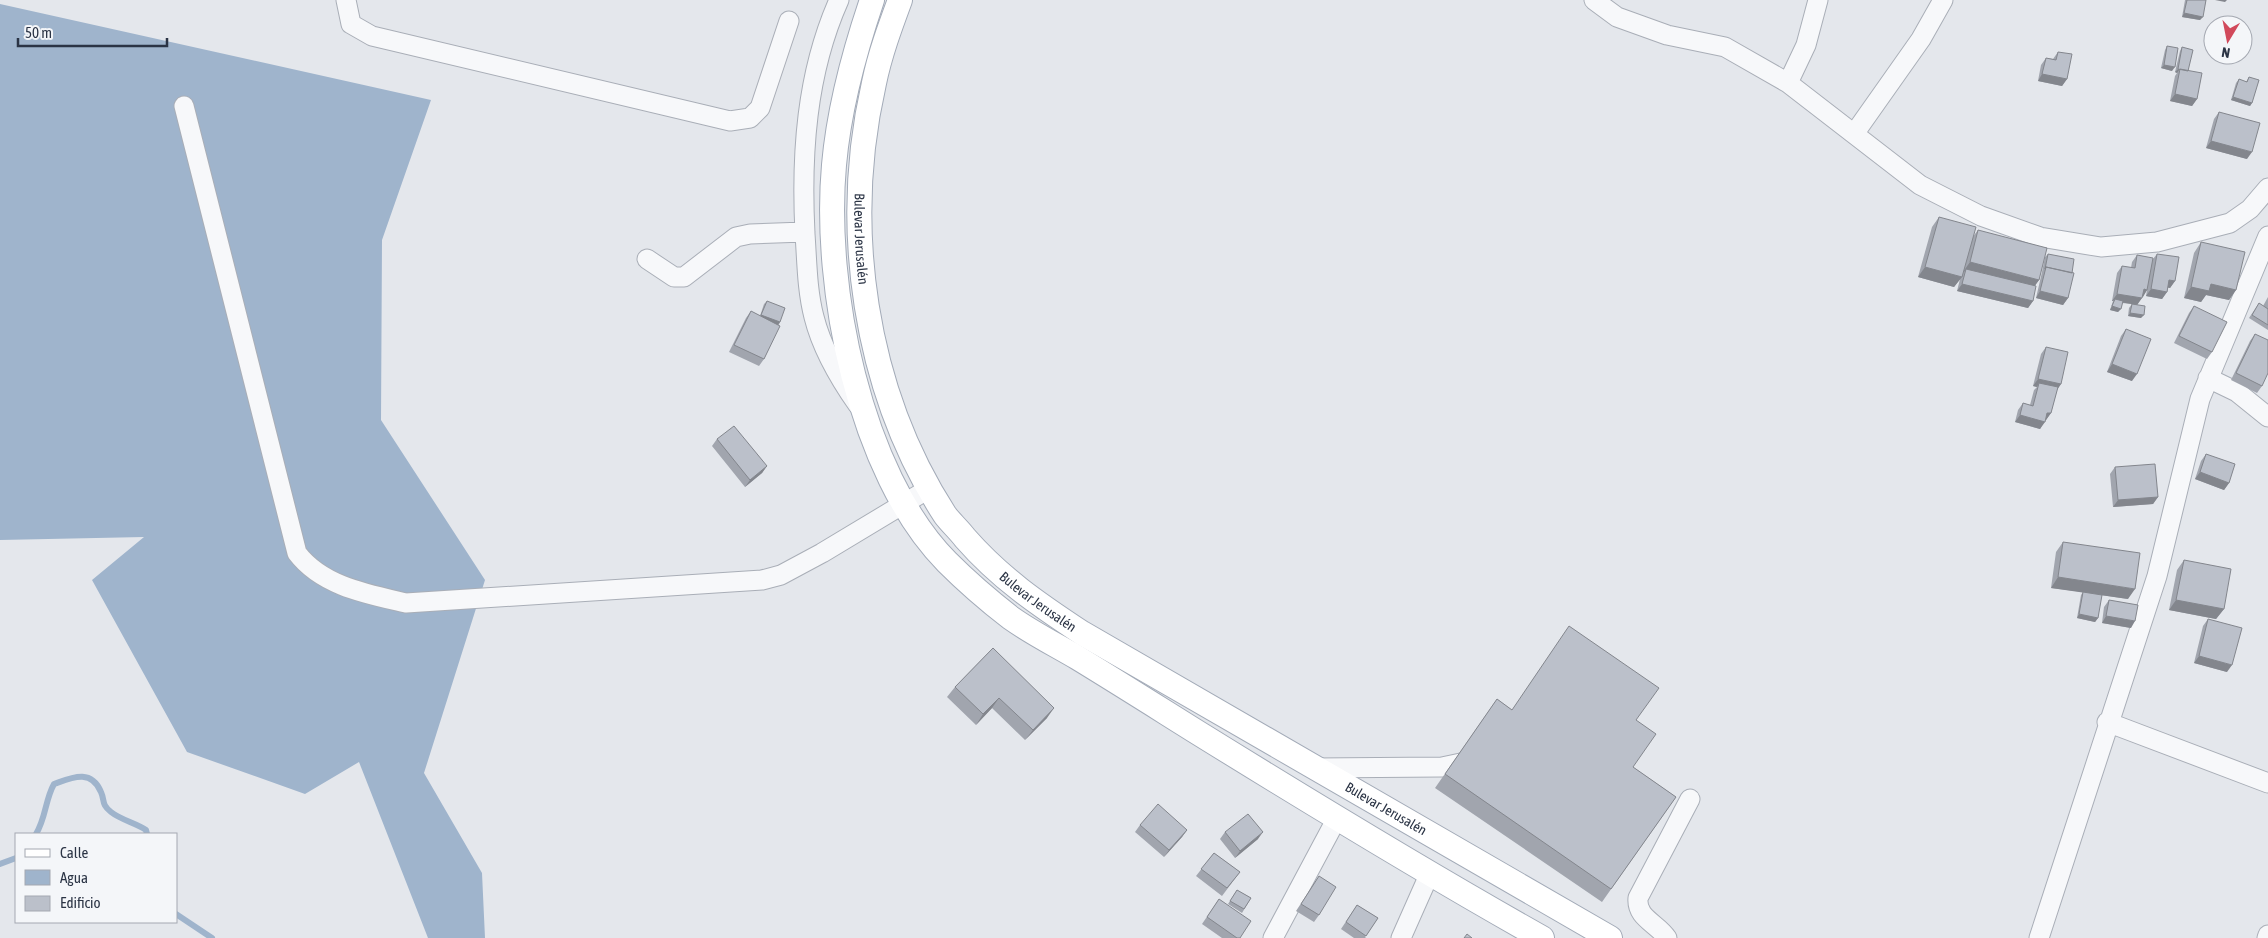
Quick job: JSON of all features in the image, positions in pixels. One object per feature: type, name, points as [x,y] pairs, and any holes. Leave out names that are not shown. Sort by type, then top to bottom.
[{"type":"main road","name":"Bulevar Jerusalén","points":[[872,0],[849,77],[834,164],[832,207],[833,252],[839,297],[863,412],[891,484],[904,504],[945,560],[1012,619],[1429,875],[1542,938]]},
{"type":"main road","name":"Bulevar Jerusalén","points":[[900,0],[883,48],[866,128],[859,213],[861,257],[875,348],[890,405],[930,488],[946,516],[981,556],[1026,596],[1082,633],[1610,938]]},
{"type":"street","points":[[346,0],[351,24],[372,36],[730,121],[750,118],[760,108],[789,21]]},
{"type":"street","points":[[839,0],[826,30],[808,115],[803,164],[807,275],[814,318],[835,372],[863,412]]},
{"type":"street","points":[[1594,0],[1617,17],[1667,34],[1725,47],[1788,82],[1920,185],[1981,216],[2040,237],[2101,247],[2157,242],[2230,224],[2250,209],[2268,188]]},
{"type":"street","points":[[1788,82],[1806,45],[1818,0]]},
{"type":"street","points":[[1854,134],[1921,39],[1943,0]]},
{"type":"street","points":[[184,106],[297,553],[315,572],[358,592],[406,603],[762,580],[781,575],[814,558],[930,488]]},
{"type":"street","points":[[647,259],[674,276],[684,277],[736,237],[750,234],[805,232]]},
{"type":"street","points":[[2039,938],[2107,722],[2157,576],[2198,408],[2208,378],[2268,236]]},
{"type":"street","points":[[2208,378],[2237,392],[2268,416]]},
{"type":"street","points":[[2107,722],[2268,784]]},
{"type":"street","points":[[1315,768],[1442,767],[1484,758]]},
{"type":"street","points":[[1667,938],[1661,929],[1645,919],[1638,905],[1638,898],[1690,799]]},
{"type":"street","points":[[1272,938],[1337,818]]},
{"type":"street","points":[[1401,938],[1429,875]]},
{"type":"water","points":[[0,4],[431,100],[382,240],[381,420],[485,580],[424,773],[482,873],[485,938],[428,938],[359,762],[305,794],[187,752],[92,580],[144,537],[0,540]]},
{"type":"building","points":[[2187,0],[2206,0],[2203,17],[2184,13]]},
{"type":"building","points":[[2167,46],[2178,48],[2175,67],[2164,65]]},
{"type":"building","points":[[2182,47],[2193,50],[2188,71],[2178,69]]},
{"type":"building","points":[[2058,52],[2072,54],[2067,79],[2042,74],[2046,58],[2056,60]]},
{"type":"building","points":[[2180,69],[2202,73],[2197,99],[2175,94]]},
{"type":"building","points":[[2249,77],[2259,80],[2252,103],[2233,97],[2239,79],[2247,82]]},
{"type":"building","points":[[2219,112],[2260,123],[2252,152],[2211,141]]},
{"type":"building","points":[[1939,217],[1976,227],[1962,277],[1925,267]]},
{"type":"building","points":[[1978,230],[2047,248],[2039,280],[1970,262]]},
{"type":"building","points":[[2201,242],[2245,252],[2236,290],[2211,284],[2209,291],[2191,287]]},
{"type":"building","points":[[2048,254],[2074,259],[2072,273],[2046,267],[2045,269]]},
{"type":"building","points":[[2157,254],[2179,257],[2175,281],[2169,280],[2167,292],[2151,289]]},
{"type":"building","points":[[2137,255],[2153,258],[2147,290],[2144,289],[2142,298],[2117,294],[2122,266],[2135,268]]},
{"type":"building","points":[[2046,267],[2074,273],[2068,298],[2040,291]]},
{"type":"building","points":[[1966,269],[2036,286],[2033,301],[1962,284]]},
{"type":"building","points":[[2115,299],[2123,301],[2121,309],[2112,306]]},
{"type":"building","points":[[767,301],[785,308],[780,322],[761,315]]},
{"type":"building","points":[[2259,303],[2268,309],[2268,325],[2252,315]]},
{"type":"building","points":[[2132,304],[2145,306],[2144,315],[2130,313]]},
{"type":"building","points":[[2194,306],[2227,322],[2212,352],[2179,336]]},
{"type":"building","points":[[751,311],[780,326],[764,359],[734,345]]},
{"type":"building","points":[[2126,329],[2151,339],[2137,374],[2112,364]]},
{"type":"building","points":[[2255,334],[2268,340],[2268,373],[2262,386],[2236,373]]},
{"type":"building","points":[[2046,347],[2068,352],[2061,384],[2038,379]]},
{"type":"building","points":[[2039,383],[2058,387],[2051,413],[2047,413],[2045,422],[2020,415],[2023,403],[2033,406]]},
{"type":"building","points":[[734,426],[767,466],[750,480],[717,439]]},
{"type":"building","points":[[2206,454],[2235,464],[2229,483],[2200,472]]},
{"type":"building","points":[[2155,464],[2158,497],[2118,500],[2115,467]]},
{"type":"building","points":[[2063,542],[2140,553],[2135,589],[2058,577]]},
{"type":"building","points":[[2184,560],[2231,569],[2224,609],[2176,600]]},
{"type":"building","points":[[2083,592],[2102,595],[2098,618],[2079,614]]},
{"type":"building","points":[[2109,600],[2138,605],[2135,621],[2106,616]]},
{"type":"building","points":[[2208,619],[2242,628],[2232,665],[2199,656]]},
{"type":"building","points":[[1569,626],[1659,688],[1636,720],[1656,734],[1633,767],[1676,797],[1611,889],[1445,774],[1497,699],[1512,710]]},
{"type":"building","points":[[993,648],[1054,708],[1033,730],[999,698],[983,714],[955,687]]},
{"type":"building","points":[[1158,804],[1187,830],[1169,850],[1140,825]]},
{"type":"building","points":[[1248,814],[1263,832],[1240,851],[1225,832]]},
{"type":"building","points":[[1214,853],[1240,872],[1227,888],[1201,869]]},
{"type":"building","points":[[1319,876],[1336,887],[1319,915],[1301,904]]},
{"type":"building","points":[[1237,890],[1251,898],[1244,909],[1230,901]]},
{"type":"building","points":[[1219,899],[1251,921],[1240,938],[1237,938],[1207,917]]},
{"type":"building","points":[[1357,905],[1378,918],[1366,936],[1346,922]]},
{"type":"building","points":[[1467,934],[1472,938],[1464,938]]},
{"type":"waterway","points":[[36,833],[54,784],[80,777],[86,777],[97,785],[104,805],[111,812],[146,830],[147,833]]},
{"type":"waterway","points":[[0,864],[15,858]]},
{"type":"waterway","points":[[178,915],[212,938]]}]
